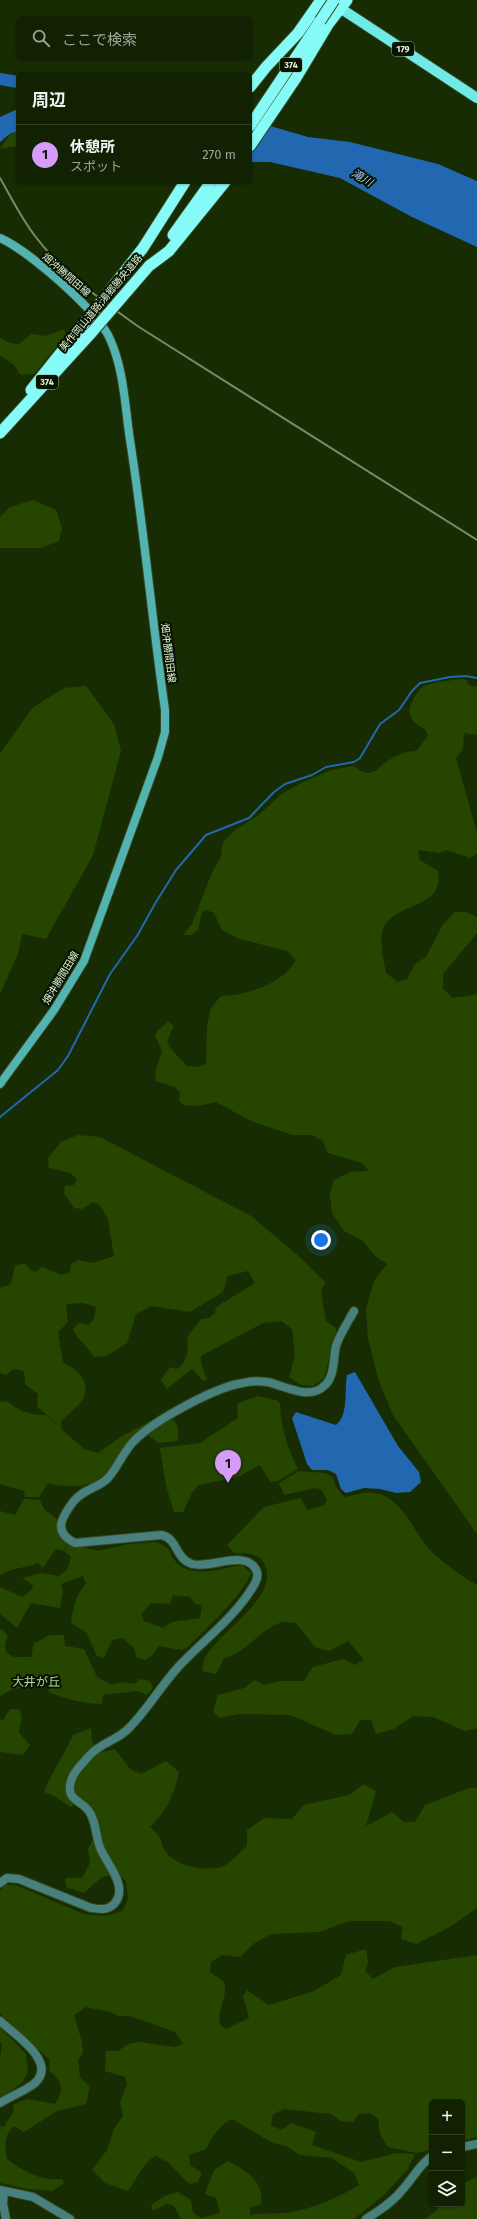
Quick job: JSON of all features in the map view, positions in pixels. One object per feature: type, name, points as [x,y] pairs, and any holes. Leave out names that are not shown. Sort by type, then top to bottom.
[{"type":"highway","points":[[252,85],[266,67],[298,33],[321,0]]},
{"type":"highway","name":"179","points":[[329,0],[340,3],[477,98]]},
{"type":"highway","points":[[252,143],[273,113],[340,3]]},
{"type":"highway","name":"374","points":[[252,123],[320,21],[340,3]]},
{"type":"highway","points":[[0,430],[143,248],[184,184]]},
{"type":"highway","name":"美作岡山道路;湯郷勝央道路","points":[[0,433],[93,331],[149,266],[188,216],[210,184]]},
{"type":"highway","points":[[149,266],[169,251],[223,184]]},
{"type":"main road","name":"畑沖勝間田線","points":[[0,238],[20,248],[88,308],[99,320],[110,338],[117,357],[133,457],[165,717],[165,732],[158,757],[84,961],[54,1010],[0,1084]]},
{"type":"street","points":[[0,1883],[7,1878],[19,1879],[91,1908],[106,1909],[116,1902],[120,1890],[118,1882],[101,1850],[92,1816],[83,1804],[72,1796],[70,1790],[73,1776],[96,1748],[112,1741],[129,1729],[180,1666],[224,1622],[250,1592],[256,1584],[258,1575],[257,1570],[252,1564],[245,1561],[238,1560],[203,1566],[191,1564],[178,1554],[168,1536],[161,1535],[75,1543],[64,1535],[61,1529],[63,1517],[75,1500],[83,1493],[109,1478],[134,1440],[188,1404],[241,1383],[266,1382],[303,1393],[310,1393],[325,1386],[331,1376],[336,1346],[354,1311]]},
{"type":"street","points":[[0,2021],[37,2054],[42,2070],[39,2078],[34,2084],[0,2103]]},
{"type":"street","points":[[465,2147],[477,2144]]},
{"type":"street","points":[[366,2219],[390,2203],[402,2191],[424,2162],[429,2158]]},
{"type":"street","points":[[6,2219],[2,2191],[33,2197],[70,2219]]},
{"type":"green space","points":[[11,133],[16,133],[16,146],[0,149]]},
{"type":"green space","points":[[64,329],[66,335],[34,374],[21,375],[13,364],[0,355],[0,338],[10,343],[19,344],[31,334],[46,336]]},
{"type":"green space","points":[[33,500],[56,510],[62,528],[59,541],[41,548],[0,548],[0,517],[10,507]]},
{"type":"green space","points":[[462,679],[467,680],[468,684],[473,687],[477,686],[477,735],[464,733],[463,749],[456,758],[477,833],[477,853],[470,858],[447,850],[440,853],[418,850],[420,860],[438,871],[438,884],[434,893],[427,899],[390,919],[382,932],[381,944],[386,973],[398,982],[407,979],[415,964],[426,957],[443,924],[455,912],[466,912],[477,917],[477,933],[443,974],[443,988],[452,998],[475,995],[477,993],[477,1534],[393,1415],[378,1379],[368,1338],[366,1309],[374,1281],[387,1264],[375,1256],[363,1241],[344,1231],[332,1213],[330,1194],[333,1181],[350,1172],[369,1171],[362,1163],[328,1153],[323,1141],[312,1135],[292,1135],[251,1121],[216,1102],[198,1106],[183,1105],[179,1100],[180,1093],[175,1087],[156,1081],[155,1073],[162,1051],[155,1035],[158,1030],[168,1022],[174,1026],[167,1041],[173,1051],[187,1066],[196,1067],[206,1064],[207,1025],[211,1008],[221,996],[242,993],[263,987],[282,976],[296,960],[287,951],[237,938],[222,930],[214,913],[206,910],[202,912],[198,930],[191,935],[183,935],[192,924],[211,875],[221,856],[223,842],[235,830],[256,817],[282,794],[301,783],[331,770],[353,766],[363,772],[371,773],[394,757],[416,751],[428,736],[426,730],[417,725],[411,718],[409,710],[410,705],[419,690],[429,684]]},
{"type":"green space","points":[[86,686],[114,724],[121,751],[93,855],[46,939],[22,934],[18,954],[0,994],[0,754],[32,708],[64,688]]},
{"type":"green space","points":[[78,1135],[100,1137],[251,1216],[302,1259],[325,1282],[321,1292],[326,1321],[336,1328],[335,1338],[324,1378],[313,1386],[301,1385],[289,1377],[295,1356],[292,1329],[281,1321],[263,1323],[201,1356],[201,1364],[207,1379],[203,1381],[192,1369],[167,1389],[161,1380],[170,1367],[177,1369],[186,1359],[188,1351],[187,1337],[201,1319],[209,1318],[215,1313],[216,1307],[255,1283],[248,1271],[228,1276],[223,1292],[190,1312],[151,1306],[136,1314],[127,1343],[106,1356],[94,1357],[73,1329],[79,1323],[88,1325],[94,1319],[96,1307],[83,1303],[66,1304],[68,1322],[58,1332],[63,1363],[81,1375],[84,1380],[86,1390],[80,1403],[61,1421],[62,1430],[37,1406],[38,1394],[25,1384],[24,1371],[13,1369],[6,1375],[0,1373],[0,1288],[11,1284],[15,1266],[25,1263],[29,1269],[35,1272],[42,1267],[61,1275],[70,1272],[71,1264],[78,1260],[93,1263],[114,1256],[108,1219],[99,1204],[93,1202],[82,1209],[74,1208],[64,1193],[65,1186],[74,1185],[77,1179],[70,1173],[49,1168],[48,1158],[61,1142]]},
{"type":"green space","points":[[257,1396],[276,1400],[280,1403],[285,1437],[298,1469],[278,1481],[270,1482],[260,1465],[238,1477],[199,1485],[192,1493],[183,1512],[174,1512],[166,1486],[160,1448],[200,1443],[238,1418],[237,1404]]},
{"type":"green space","points":[[7,1401],[24,1412],[45,1415],[84,1449],[98,1453],[119,1438],[159,1416],[170,1419],[176,1423],[178,1430],[178,1441],[159,1443],[149,1436],[139,1433],[121,1450],[109,1471],[96,1481],[80,1486],[64,1486],[48,1483],[39,1497],[25,1497],[24,1491],[0,1484],[0,1402]]},
{"type":"green space","points":[[299,1471],[326,1473],[333,1478],[336,1487],[344,1497],[372,1492],[382,1495],[390,1500],[404,1512],[430,1550],[452,1569],[477,1585],[477,1728],[465,1731],[433,1717],[413,1716],[394,1729],[376,1734],[371,1720],[360,1720],[352,1734],[336,1735],[290,1715],[239,1714],[219,1718],[213,1711],[218,1695],[244,1688],[255,1680],[265,1685],[280,1681],[304,1681],[313,1667],[343,1659],[355,1665],[364,1660],[348,1641],[329,1651],[315,1647],[296,1623],[284,1622],[268,1629],[232,1656],[224,1658],[216,1674],[202,1671],[206,1656],[255,1603],[263,1591],[267,1579],[266,1568],[261,1559],[249,1554],[234,1553],[227,1545],[264,1507],[300,1498],[308,1510],[324,1505],[327,1501],[322,1490],[315,1488],[284,1495],[279,1483]]},
{"type":"green space","points":[[24,1499],[40,1500],[44,1509],[58,1520],[59,1531],[68,1543],[63,1551],[56,1549],[43,1568],[38,1563],[8,1571],[0,1575],[0,1511],[15,1515]]},
{"type":"green space","points":[[156,1542],[169,1549],[174,1559],[183,1568],[191,1570],[208,1571],[242,1565],[251,1573],[247,1582],[232,1602],[188,1647],[182,1650],[158,1646],[155,1652],[146,1660],[137,1658],[134,1648],[123,1638],[112,1640],[104,1658],[97,1656],[86,1632],[71,1623],[76,1602],[86,1583],[83,1576],[61,1584],[63,1591],[60,1608],[31,1603],[17,1628],[0,1614],[0,1587],[23,1597],[32,1589],[33,1585],[22,1578],[40,1573],[59,1576],[67,1570],[71,1557],[64,1551],[69,1543],[98,1551],[128,1544]],"holes":[[[173,1595],[190,1597],[195,1604],[202,1605],[200,1618],[172,1622],[163,1628],[144,1621],[141,1614],[151,1603],[170,1604]]]},
{"type":"green space","points":[[2,1629],[8,1637],[5,1644],[6,1652],[14,1657],[31,1657],[34,1643],[50,1635],[64,1635],[65,1646],[84,1649],[97,1677],[111,1685],[122,1682],[134,1684],[140,1679],[150,1681],[153,1688],[147,1695],[137,1691],[103,1695],[102,1704],[95,1704],[75,1701],[49,1692],[47,1678],[34,1678],[32,1685],[11,1690],[0,1696],[0,1630]]},
{"type":"green space","points":[[10,1709],[19,1709],[22,1717],[19,1733],[30,1745],[23,1755],[0,1752],[0,1719],[3,1720]]},
{"type":"green space","points":[[91,1728],[92,1742],[101,1752],[115,1749],[130,1769],[141,1774],[166,1761],[179,1772],[169,1802],[161,1815],[150,1827],[158,1834],[166,1852],[171,1857],[185,1865],[194,1867],[211,1868],[226,1865],[247,1846],[247,1830],[264,1818],[292,1819],[304,1805],[349,1795],[364,1784],[376,1791],[366,1826],[392,1812],[404,1822],[415,1822],[425,1805],[469,1788],[477,1788],[477,1908],[450,1927],[416,1944],[401,1939],[403,1927],[389,1921],[349,1921],[320,1932],[271,1934],[256,1942],[240,1957],[222,1955],[211,1962],[210,1972],[224,1982],[225,1994],[219,2018],[220,2024],[226,2029],[249,2018],[243,1996],[247,1990],[269,2005],[314,1991],[341,1975],[346,1955],[366,1949],[368,1963],[365,1971],[373,1979],[395,1967],[477,1955],[477,2137],[465,2140],[465,2099],[429,2099],[429,2151],[416,2153],[388,2147],[380,2134],[378,2119],[370,2113],[359,2114],[353,2122],[341,2121],[331,2114],[284,2109],[273,2114],[271,2125],[281,2130],[291,2123],[316,2132],[312,2145],[361,2162],[396,2153],[415,2154],[408,2169],[384,2195],[354,2219],[181,2219],[174,2206],[167,2204],[153,2211],[151,2205],[164,2196],[178,2192],[191,2200],[193,2213],[201,2218],[220,2213],[216,2198],[205,2194],[214,2170],[228,2161],[252,2177],[257,2182],[260,2189],[261,2204],[250,2208],[250,2215],[285,2213],[304,2209],[333,2199],[359,2185],[354,2173],[332,2158],[300,2155],[288,2147],[271,2142],[232,2119],[223,2125],[213,2136],[206,2149],[189,2155],[190,2165],[202,2173],[198,2182],[189,2184],[168,2162],[155,2156],[146,2163],[128,2191],[105,2183],[92,2170],[107,2150],[114,2129],[123,2116],[120,2102],[127,2084],[125,2077],[105,2071],[106,2051],[118,2051],[128,2044],[139,2042],[175,2047],[183,2044],[175,2032],[130,2016],[119,2016],[110,2012],[86,2007],[74,2015],[82,2042],[83,2053],[78,2060],[80,2078],[90,2086],[86,2104],[57,2111],[24,2132],[14,2126],[6,2137],[7,2159],[33,2175],[46,2179],[62,2179],[64,2183],[53,2191],[27,2189],[0,2183],[0,2126],[4,2127],[13,2112],[14,2104],[28,2099],[55,2104],[60,2094],[61,2086],[57,2078],[49,2070],[50,2060],[0,2014],[0,1890],[5,1885],[16,1885],[84,1914],[105,1916],[122,1911],[128,1899],[126,1881],[117,1874],[102,1877],[84,1893],[66,1887],[65,1878],[82,1878],[90,1863],[88,1849],[99,1828],[93,1808],[80,1798],[71,1807],[54,1796],[44,1792],[73,1735]]},
{"type":"green space","points":[[0,2027],[26,2054],[28,2072],[22,2083],[0,2098],[0,2058],[2,2045],[0,2041]]},
{"type":"green space","points":[[477,2177],[477,2219],[425,2219],[439,2207],[465,2207],[465,2183]]},
{"type":"water","points":[[16,110],[16,132],[11,133],[0,142],[0,117]]},
{"type":"water","name":"滝川","points":[[252,121],[308,137],[350,142],[438,164],[477,181],[477,247],[412,217],[340,178],[270,162],[252,162]]},
{"type":"water","points":[[355,1372],[398,1446],[419,1472],[421,1482],[410,1492],[396,1493],[380,1489],[364,1488],[346,1493],[341,1489],[336,1474],[328,1470],[312,1470],[307,1464],[292,1418],[296,1412],[336,1425],[343,1415],[347,1375]]},
{"type":"waterway","points":[[0,79],[16,82]]},
{"type":"waterway","points":[[0,1117],[58,1070],[68,1056],[110,974],[137,936],[176,870],[206,835],[249,818],[274,792],[285,784],[312,775],[326,767],[354,762],[360,758],[380,724],[399,710],[412,691],[420,683],[450,677],[466,676],[477,678]]},
{"type":"railway","points":[[0,178],[25,222],[57,262],[111,307],[139,327],[477,540]]},
{"type":"place","name":"休憩所","points":[[228,1483]]},
{"type":"district","name":"大井が丘","points":[[36,1682]]}]
